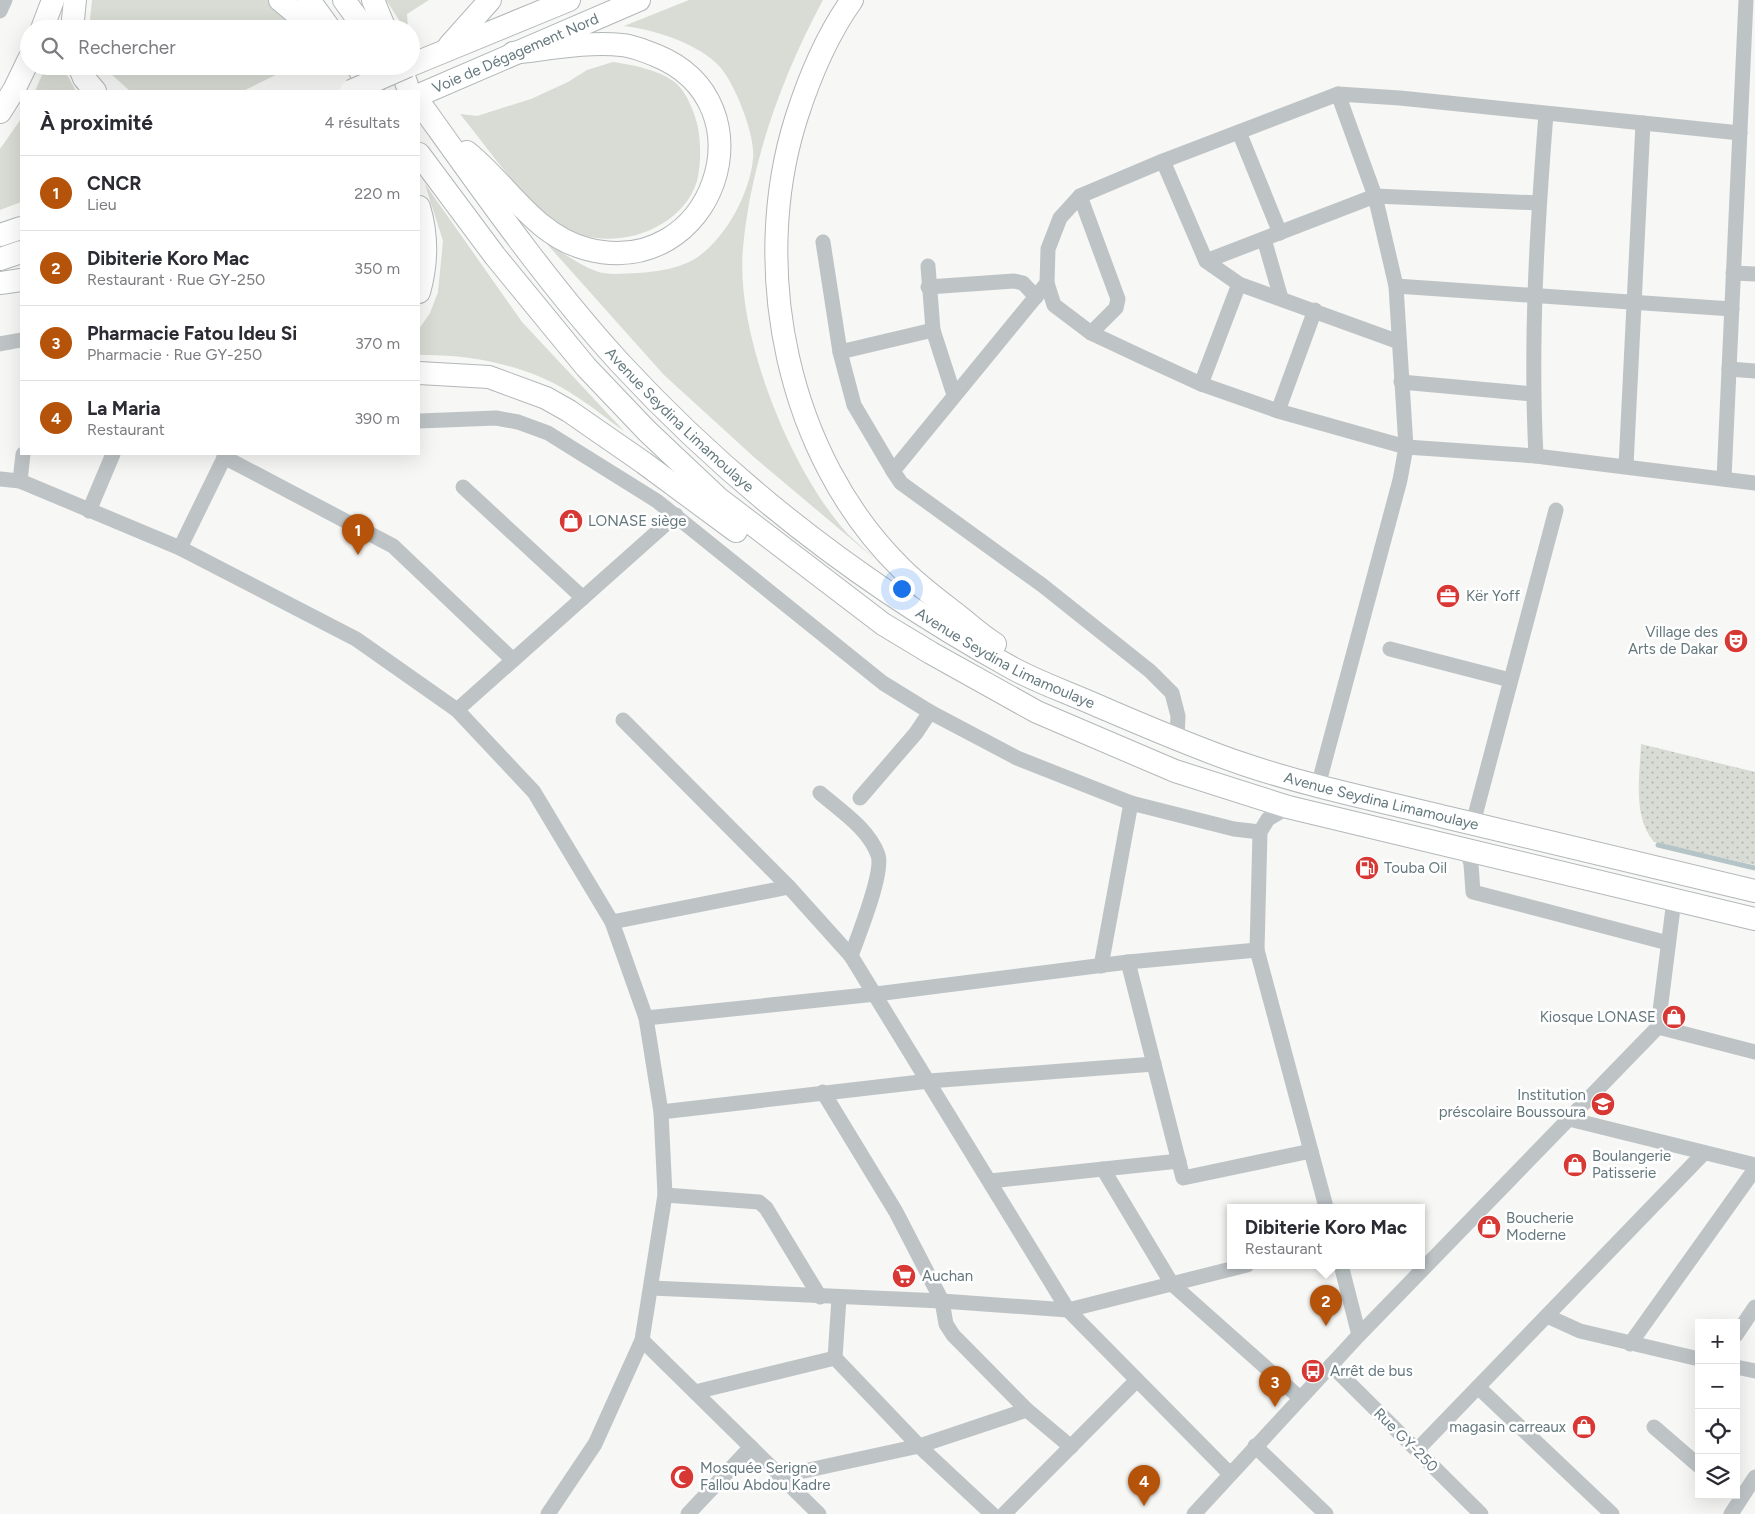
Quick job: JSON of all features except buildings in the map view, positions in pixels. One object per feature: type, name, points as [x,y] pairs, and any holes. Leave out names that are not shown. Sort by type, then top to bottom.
[{"type":"highway","points":[[45,20],[53,0]]},
{"type":"highway","points":[[73,20],[75,0]]},
{"type":"highway","points":[[280,0],[304,20]]},
{"type":"highway","points":[[309,0],[323,20]]},
{"type":"highway","points":[[344,0],[358,20]]},
{"type":"highway","points":[[373,0],[381,20]]},
{"type":"highway","points":[[445,51],[490,0]]},
{"type":"highway","name":"Voie de Dégagement Nord","points":[[420,72],[445,51],[569,0]]},
{"type":"highway","name":"Voie de Dégagement Nord","points":[[356,90],[412,79],[444,84],[639,0]]},
{"type":"highway","points":[[852,0],[822,53],[805,92],[788,144],[779,193],[776,248],[779,311],[790,368],[803,409],[820,448],[842,490],[869,529],[901,567],[991,641],[1092,703]]},
{"type":"highway","points":[[440,132],[495,177],[545,228],[585,249],[627,252],[647,248],[679,232],[702,209],[712,191],[717,174],[719,137],[710,104],[700,88],[682,69],[662,58],[623,45],[595,44],[513,53]]},
{"type":"highway","points":[[0,112],[21,75]]},
{"type":"highway","points":[[83,75],[94,90]]},
{"type":"highway","points":[[363,75],[372,90]]},
{"type":"highway","name":"Avenue Seydina Limamoulaye","points":[[420,94],[440,132],[530,255],[580,318],[622,365],[738,478],[856,570],[934,622],[1018,671],[1177,739],[1246,765],[1318,786],[1755,891]]},
{"type":"highway","name":"Avenue Seydina Limamoulaye","points":[[420,155],[496,256],[580,359],[647,431],[718,498],[883,624],[979,681],[1037,712],[1175,771],[1288,807],[1755,920]]},
{"type":"highway","points":[[420,211],[426,238],[420,288]]},
{"type":"highway","points":[[0,235],[20,228]]},
{"type":"highway","points":[[0,259],[20,252]]},
{"type":"highway","points":[[0,283],[20,280]]},
{"type":"highway","points":[[420,373],[490,377],[546,398],[569,411],[644,463],[781,562],[883,624]]},
{"type":"street","points":[[0,11],[5,0]]},
{"type":"street","points":[[1724,478],[1740,133],[1749,66],[1746,0]]},
{"type":"street","points":[[1740,133],[1400,98],[1338,94],[1163,160],[1080,196],[1060,218],[1048,249],[1047,283],[1054,305],[1091,333],[1201,384],[1278,411],[1406,447],[1536,456],[1755,483]]},
{"type":"street","points":[[1318,786],[1400,480],[1406,447],[1396,286],[1375,196],[1338,94]]},
{"type":"street","points":[[1536,456],[1533,394],[1534,296],[1546,114]]},
{"type":"street","points":[[1626,466],[1643,123]]},
{"type":"street","points":[[1239,132],[1280,233]]},
{"type":"street","points":[[1163,160],[1206,260],[1239,284],[1399,342]]},
{"type":"street","points":[[1080,196],[1118,299],[1116,308],[1091,333]]},
{"type":"street","points":[[1206,260],[1375,196],[1539,203]]},
{"type":"street","points":[[1264,239],[1281,298]]},
{"type":"street","points":[[823,242],[840,352],[854,405],[892,471],[901,483],[1042,586],[1150,671],[1172,693],[1178,716],[1177,739]]},
{"type":"street","points":[[928,266],[928,287],[933,330],[954,395]]},
{"type":"street","points":[[1733,273],[1755,274]]},
{"type":"street","points":[[928,287],[1014,281],[1022,283],[1036,297]]},
{"type":"street","points":[[892,471],[1047,283]]},
{"type":"street","points":[[1201,384],[1239,284]]},
{"type":"street","points":[[1396,286],[1732,309]]},
{"type":"street","points":[[1278,411],[1315,310]]},
{"type":"street","points":[[840,352],[933,330]]},
{"type":"street","points":[[0,344],[20,340]]},
{"type":"street","points":[[1729,369],[1755,371]]},
{"type":"street","points":[[1402,382],[1533,394]]},
{"type":"street","points":[[420,421],[496,418],[518,422],[548,433],[676,515],[884,683],[930,712],[1017,758],[1131,803],[1234,829],[1260,832]]},
{"type":"street","points":[[20,481],[23,455]]},
{"type":"street","points":[[89,511],[113,455]]},
{"type":"street","points":[[180,548],[225,455],[393,546],[513,660]]},
{"type":"street","points":[[0,479],[20,481],[180,548],[356,639],[457,710],[534,792],[612,922],[646,1018],[661,1112],[666,1195],[642,1340],[595,1444],[548,1514]]},
{"type":"street","points":[[463,487],[583,598]]},
{"type":"street","points":[[1473,823],[1556,510]]},
{"type":"street","points":[[457,710],[676,515]]},
{"type":"street","points":[[1390,648],[1510,680]]},
{"type":"street","points":[[860,798],[916,733],[930,712]]},
{"type":"street","points":[[623,720],[789,887],[851,956],[1068,1310],[1229,1472],[1232,1470]]},
{"type":"street","points":[[820,794],[858,826],[873,845],[879,857],[878,875],[851,956]]},
{"type":"street","points":[[1101,966],[1131,803]]},
{"type":"street","points":[[1288,807],[1268,819],[1260,832],[1257,950],[1325,1204]]},
{"type":"street","points":[[1467,850],[1471,864],[1474,892],[1668,943]]},
{"type":"street","points":[[612,922],[789,887]]},
{"type":"street","points":[[1425,1267],[1658,1027],[1674,900]]},
{"type":"street","points":[[646,1018],[876,994],[1128,962],[1257,950]]},
{"type":"street","points":[[1128,962],[1183,1178],[1311,1151]]},
{"type":"street","points":[[1658,1027],[1755,1052]]},
{"type":"street","points":[[661,1112],[929,1081],[1154,1064]]},
{"type":"street","points":[[823,1092],[896,1212],[942,1301],[946,1324],[960,1344],[1027,1410],[1071,1448]]},
{"type":"street","points":[[1569,1119],[1755,1165]]},
{"type":"street","points":[[1417,1450],[1704,1153]]},
{"type":"street","points":[[990,1181],[1179,1161]]},
{"type":"street","points":[[1104,1169],[1172,1284],[1300,1398]]},
{"type":"street","points":[[1630,1344],[1755,1169]]},
{"type":"street","points":[[666,1195],[759,1202],[766,1208],[820,1297]]},
{"type":"street","points":[[651,1288],[839,1298],[942,1301],[1068,1310],[1232,1269]]},
{"type":"street","points":[[1342,1269],[1359,1335]]},
{"type":"street","points":[[1194,1514],[1232,1470],[1423,1269]]},
{"type":"street","points":[[839,1298],[835,1358],[919,1446],[992,1514]]},
{"type":"street","points":[[1740,1329],[1755,1307]]},
{"type":"street","points":[[1547,1316],[1580,1331],[1695,1358]]},
{"type":"street","points":[[642,1340],[819,1514]]},
{"type":"street","points":[[695,1392],[835,1358]]},
{"type":"street","name":"Rue GY-250","points":[[1331,1365],[1481,1514]]},
{"type":"street","points":[[1740,1368],[1755,1371]]},
{"type":"street","points":[[1004,1514],[1138,1380]]},
{"type":"street","points":[[1478,1387],[1612,1514]]},
{"type":"street","points":[[781,1476],[919,1446],[1027,1410]]},
{"type":"street","points":[[1654,1427],[1695,1463]]},
{"type":"street","points":[[1255,1446],[1326,1514]]},
{"type":"street","points":[[688,1514],[751,1447]]},
{"type":"street","points":[[1734,1504],[1755,1477]]},
{"type":"shaded area","points":[[92,0],[269,0],[289,20],[90,20]]},
{"type":"shaded area","points":[[386,0],[429,0],[407,14],[407,20],[399,20]]},
{"type":"shaded area","points":[[689,0],[823,0],[794,59],[761,151],[747,215],[743,248],[743,281],[747,317],[756,355],[784,431],[801,466],[820,498],[844,530],[875,559],[755,458],[664,375],[547,244],[601,273],[645,272],[678,266],[693,260],[719,237],[728,225],[742,199],[751,172],[753,159],[748,124],[732,85],[720,67],[701,51],[662,34],[624,26]]},
{"type":"shaded area","points":[[613,62],[663,75],[681,88],[697,123],[700,141],[700,161],[697,181],[688,199],[676,214],[659,226],[641,234],[601,239],[581,235],[564,227],[548,216],[508,175],[460,114],[477,116],[531,99],[568,82],[587,70]]},
{"type":"shaded area","points":[[42,75],[67,75],[75,90],[35,90]]},
{"type":"shaded area","points":[[112,75],[276,75],[245,90],[129,90]]},
{"type":"shaded area","points":[[20,120],[20,202],[0,210],[0,149]]},
{"type":"shaded area","points":[[425,184],[522,322],[624,431],[583,401],[540,377],[501,364],[481,360],[439,355],[420,355],[420,328],[430,313],[438,292],[443,241]]},
{"type":"shaded area","points":[[1641,744],[1755,772],[1755,865],[1654,842],[1647,832],[1640,808]]},
{"type":"waterway","points":[[1658,845],[1755,868]]},
{"type":"place","name":"LONASE siège","points":[[571,521]]},
{"type":"place","name":"CNCR","points":[[358,555]]},
{"type":"place","name":"Kër Yoff","points":[[1448,596]]},
{"type":"place","name":"Village des Arts de Dakar","points":[[1736,641]]},
{"type":"place","name":"Touba Oil","points":[[1367,868]]},
{"type":"place","name":"Kiosque LONASE","points":[[1674,1017]]},
{"type":"place","name":"Institution préscolaire Boussoura","points":[[1603,1104]]},
{"type":"place","name":"Boulangerie Patisserie","points":[[1575,1165]]},
{"type":"place","name":"Boucherie Moderne","points":[[1489,1227]]},
{"type":"place","name":"Auchan","points":[[904,1276]]},
{"type":"place","name":"Dibiterie Koro Mac","points":[[1326,1326]]},
{"type":"place","name":"Arrêt de bus","points":[[1313,1371]]},
{"type":"place","name":"Pharmacie Fatou Ideu Si","points":[[1275,1407]]},
{"type":"place","name":"magasin carreaux","points":[[1584,1427]]},
{"type":"place","name":"Mosquée Serigne Fallou Abdou Kadre","points":[[682,1477]]},
{"type":"place","name":"La Maria","points":[[1144,1506]]}]
